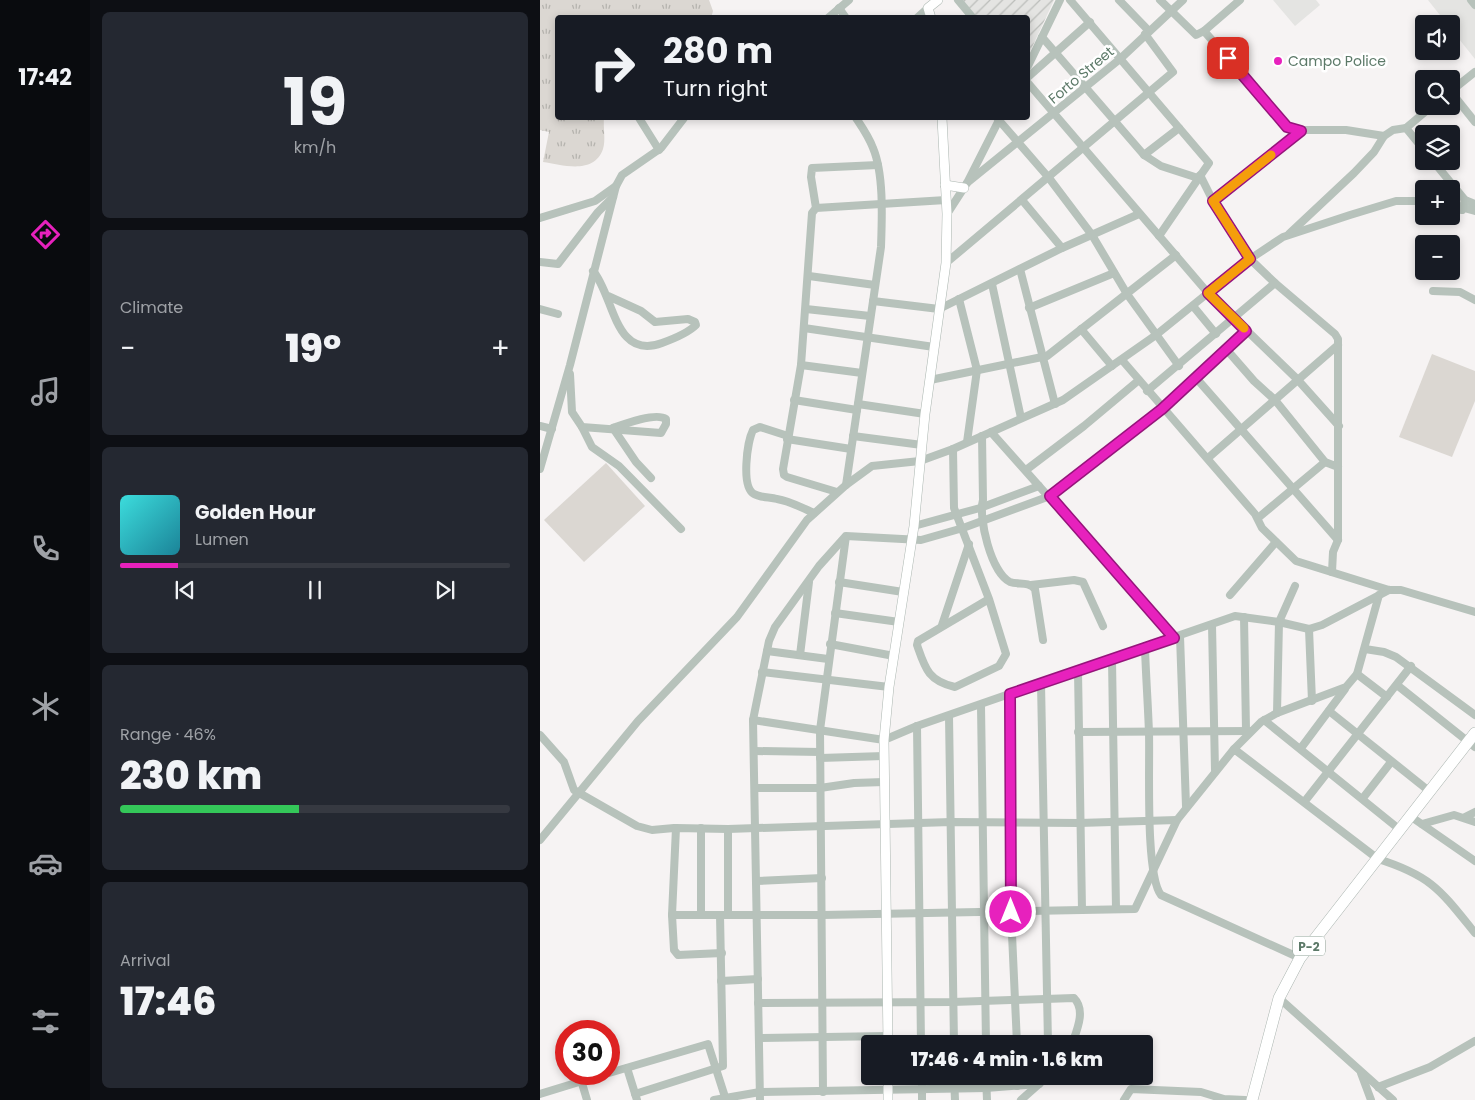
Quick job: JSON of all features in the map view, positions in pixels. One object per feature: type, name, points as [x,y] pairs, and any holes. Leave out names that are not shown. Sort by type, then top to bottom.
[{"type":"highway","name":"P-2","points":[[1252,1100],[1279,998],[1300,958],[1429,791],[1473,740]]},
{"type":"main road","points":[[930,15],[928,8],[938,0]]},
{"type":"main road","points":[[888,1035],[884,740],[889,687],[914,526],[925,414],[946,263],[948,214],[942,120]]},
{"type":"main road","points":[[946,185],[966,185]]},
{"type":"street","points":[[831,15],[849,0]]},
{"type":"street","points":[[958,0],[970,15]]},
{"type":"street","points":[[1030,62],[1060,0]]},
{"type":"street","points":[[1070,0],[1209,163],[1159,236]]},
{"type":"street","points":[[946,263],[1174,71],[1147,32],[1119,0]]},
{"type":"street","points":[[1160,0],[1200,33],[1287,127],[1301,131],[1346,130],[1384,136]]},
{"type":"street","name":"Forto Street","points":[[966,185],[1120,59],[1183,0]]},
{"type":"street","points":[[1200,33],[1240,0]]},
{"type":"street","points":[[1471,0],[1475,5]]},
{"type":"street","points":[[839,8],[844,15]]},
{"type":"street","points":[[920,15],[928,8]]},
{"type":"street","points":[[1030,75],[1090,22]]},
{"type":"street","points":[[1042,37],[1144,155],[1161,166],[1199,177],[1250,259],[1335,334],[1338,345],[1340,426],[1338,540],[1333,552],[1332,572]]},
{"type":"street","points":[[1460,84],[1475,72]]},
{"type":"street","points":[[1030,85],[1208,293],[1297,379],[1340,426]]},
{"type":"street","points":[[1460,103],[1475,122]]},
{"type":"street","points":[[1288,236],[1354,173],[1374,152],[1384,136],[1393,130],[1406,128],[1421,115]]},
{"type":"street","points":[[640,120],[659,150]]},
{"type":"street","points":[[540,469],[570,365],[616,186],[622,175],[659,150],[669,140],[683,120]]},
{"type":"street","points":[[846,485],[881,247],[881,204],[878,165],[873,148],[857,120]]},
{"type":"street","points":[[948,214],[966,185],[998,120]]},
{"type":"street","points":[[1001,120],[1049,178],[1092,235],[1127,294],[1179,366]]},
{"type":"street","points":[[1144,155],[1178,128]]},
{"type":"street","points":[[1406,128],[1415,139]]},
{"type":"street","points":[[1213,201],[1301,131]]},
{"type":"street","points":[[816,208],[811,178],[812,168],[878,165]]},
{"type":"street","points":[[1439,170],[1464,204],[1475,212]]},
{"type":"street","points":[[540,218],[595,201],[616,186]]},
{"type":"street","points":[[540,262],[558,264],[598,212],[613,196]]},
{"type":"street","points":[[837,492],[784,476],[783,459],[801,365],[809,276],[812,213],[816,208],[946,200]]},
{"type":"street","points":[[1022,200],[1062,248]]},
{"type":"street","points":[[540,840],[638,721],[737,617],[814,514],[846,485],[872,466],[920,461],[953,449],[1055,404],[1156,335],[1250,259],[1288,236],[1382,204],[1415,200]]},
{"type":"street","points":[[1464,204],[1475,204]]},
{"type":"street","points":[[1460,210],[1464,204]]},
{"type":"street","points":[[873,301],[939,309],[1062,248],[1139,214]]},
{"type":"street","points":[[930,380],[1047,356],[1176,255]]},
{"type":"street","points":[[1020,269],[1041,357],[1055,404]]},
{"type":"street","points":[[593,271],[608,296],[614,317],[626,338],[644,347],[664,343],[696,325],[693,320],[654,322],[641,311],[608,296]]},
{"type":"street","points":[[1029,308],[1114,273]]},
{"type":"street","points":[[809,276],[875,285]]},
{"type":"street","points":[[1148,391],[1275,283]]},
{"type":"street","points":[[992,284],[1021,418]]},
{"type":"street","points":[[1433,291],[1460,292],[1475,300]]},
{"type":"street","points":[[959,299],[976,370],[967,442]]},
{"type":"street","points":[[1193,306],[1216,334]]},
{"type":"street","points":[[540,309],[558,314]]},
{"type":"street","points":[[806,309],[870,316]]},
{"type":"street","points":[[804,328],[934,347]]},
{"type":"street","points":[[1081,329],[1112,366]]},
{"type":"street","points":[[846,536],[920,540],[963,528],[1050,496],[1162,409],[1197,379],[1246,331]]},
{"type":"street","points":[[1208,458],[1338,345]]},
{"type":"street","points":[[1227,350],[1254,381],[1275,400],[1325,462],[1338,467]]},
{"type":"street","points":[[1122,360],[1162,409],[1208,458],[1258,518],[1262,528],[1296,561],[1389,590],[1401,590],[1475,612]]},
{"type":"street","points":[[570,365],[572,412],[592,447],[619,466],[681,529]]},
{"type":"street","points":[[801,365],[862,373]]},
{"type":"street","points":[[1197,379],[1338,540]]},
{"type":"street","points":[[1026,470],[1084,426],[1138,380]]},
{"type":"street","points":[[794,400],[925,414]]},
{"type":"street","points":[[582,427],[661,433],[666,424],[666,419],[659,416],[632,421],[613,428]]},
{"type":"street","points":[[540,426],[552,429]]},
{"type":"street","points":[[814,514],[778,499],[755,495],[750,490],[747,454],[753,430],[760,427],[787,438],[851,449]]},
{"type":"street","points":[[613,428],[636,462],[651,478]]},
{"type":"street","points":[[991,432],[1177,637],[1186,806]]},
{"type":"street","points":[[853,436],[922,445]]},
{"type":"street","points":[[982,436],[983,500],[980,508],[990,551],[999,571],[1010,582],[1032,585],[1074,580],[1083,582],[1103,626]]},
{"type":"street","points":[[953,449],[954,508],[989,599],[1006,654],[999,666],[955,687],[932,677],[926,669],[917,645],[921,638],[989,599]]},
{"type":"street","points":[[1258,518],[1325,462]]},
{"type":"street","points":[[914,526],[980,508],[1040,486]]},
{"type":"street","points":[[760,1096],[753,720],[762,672],[775,627],[846,536]]},
{"type":"street","points":[[823,1092],[820,730],[825,679],[846,536]]},
{"type":"street","points":[[1230,595],[1276,542]]},
{"type":"street","points":[[942,626],[969,544]]},
{"type":"street","points":[[800,655],[810,580]]},
{"type":"street","points":[[839,582],[903,592]]},
{"type":"street","points":[[1032,585],[1036,589],[1043,640]]},
{"type":"street","points":[[1278,713],[1279,622],[1295,586]]},
{"type":"street","points":[[753,720],[884,740],[917,726],[981,706],[1041,683],[1235,616],[1279,622],[1309,629],[1322,625],[1389,590]]},
{"type":"street","points":[[1300,748],[1357,674],[1380,595]]},
{"type":"street","points":[[835,613],[899,622]]},
{"type":"street","points":[[1244,617],[1248,731]]},
{"type":"street","points":[[1212,625],[1215,770]]},
{"type":"street","points":[[1309,629],[1312,700]]},
{"type":"street","points":[[830,644],[894,656]]},
{"type":"street","points":[[1145,648],[1149,732],[1150,820],[1155,886],[1161,895],[1300,958]]},
{"type":"street","points":[[1365,649],[1384,652],[1411,666],[1475,714]]},
{"type":"street","points":[[767,651],[828,659]]},
{"type":"street","points":[[1112,660],[1116,909]]},
{"type":"street","points":[[1305,801],[1411,666]]},
{"type":"street","points":[[1078,671],[1079,823],[1082,910]]},
{"type":"street","points":[[762,672],[889,687]]},
{"type":"street","points":[[1357,674],[1387,697]]},
{"type":"street","points":[[1041,683],[1048,1035]]},
{"type":"street","points":[[1397,685],[1473,740]]},
{"type":"street","points":[[672,915],[983,913],[1136,908],[1177,820],[1186,806],[1248,731],[1278,713],[1346,687]]},
{"type":"street","points":[[1010,694],[1011,912],[1017,1035]]},
{"type":"street","points":[[981,706],[986,1035]]},
{"type":"street","points":[[1329,711],[1429,791]]},
{"type":"street","points":[[948,716],[954,1035]]},
{"type":"street","points":[[1264,720],[1363,798],[1399,829]]},
{"type":"street","points":[[917,726],[921,1035]]},
{"type":"street","points":[[1078,732],[1248,731]]},
{"type":"street","points":[[540,735],[560,756],[572,787],[637,826],[652,830],[951,822],[1079,823],[1177,820]]},
{"type":"street","points":[[1234,749],[1305,801],[1378,859],[1407,868],[1421,876],[1442,893],[1475,933]]},
{"type":"street","points":[[754,751],[884,756]]},
{"type":"street","points":[[1363,798],[1391,762]]},
{"type":"street","points":[[755,788],[820,788],[854,783],[884,782]]},
{"type":"street","points":[[1465,817],[1475,812]]},
{"type":"street","points":[[1422,824],[1454,815],[1465,817],[1475,822]]},
{"type":"street","points":[[1410,816],[1475,861]]},
{"type":"street","points":[[674,828],[672,915],[674,950],[676,954],[722,953]]},
{"type":"street","points":[[701,828],[701,914]]},
{"type":"street","points":[[627,1068],[636,1097],[718,1069],[724,1065],[722,953],[728,829]]},
{"type":"street","points":[[757,881],[822,878]]},
{"type":"street","points":[[722,981],[758,979]]},
{"type":"street","points":[[758,1003],[953,1002],[1074,998],[1080,1006],[1079,1023],[1075,1035]]},
{"type":"street","points":[[1279,998],[1393,1100]]},
{"type":"street","points":[[760,1038],[861,1039]]},
{"type":"street","points":[[1378,1087],[1430,1066],[1475,1041]]},
{"type":"street","points":[[620,1070],[707,1044],[718,1069],[725,1098]]},
{"type":"street","points":[[1359,1069],[1371,1100]]},
{"type":"street","points":[[540,1094],[566,1085]]},
{"type":"street","points":[[582,1085],[587,1100]]},
{"type":"street","points":[[955,1085],[955,1100]]},
{"type":"street","points":[[714,1100],[823,1092],[852,1096],[888,1095],[922,1088],[986,1088],[1028,1085]]},
{"type":"street","points":[[1022,1100],[1038,1085]]},
{"type":"street","points":[[922,1088],[922,1100]]},
{"type":"street","points":[[986,1088],[987,1100]]},
{"type":"street","points":[[1124,1100],[1129,1091],[1135,1088],[1201,1092],[1224,1099],[1245,1100]]},
{"type":"shaded area","points":[[960,0],[1054,0],[1030,52],[1030,15],[973,15]]},
{"type":"shaded area","points":[[1273,0],[1316,0],[1320,5],[1295,26]]},
{"type":"shaded area","points":[[1428,0],[1475,0],[1475,59],[1460,40],[1460,15],[1440,15]]},
{"type":"green space","points":[[540,0],[709,0],[713,11],[712,15],[555,15],[555,120],[604,120],[603,149],[599,157],[585,165],[568,166],[543,162],[549,132],[540,130]]},
{"type":"green space","points":[[1432,354],[1475,371],[1475,401],[1452,457],[1399,437]]},
{"type":"green space","points":[[606,463],[645,506],[584,562],[544,520]]},
{"type":"slow traffic","points":[[1244,328],[1208,293],[1250,259],[1213,201],[1271,155]]},
{"type":"place","name":"Campo Police","points":[[1278,61]]},
{"type":"route","points":[[1011,912],[1010,694],[1174,638],[1050,496],[1108,453],[1162,409],[1197,379],[1246,331],[1208,293],[1250,259],[1213,201],[1301,131],[1291,130],[1287,127],[1228,58]]}]
